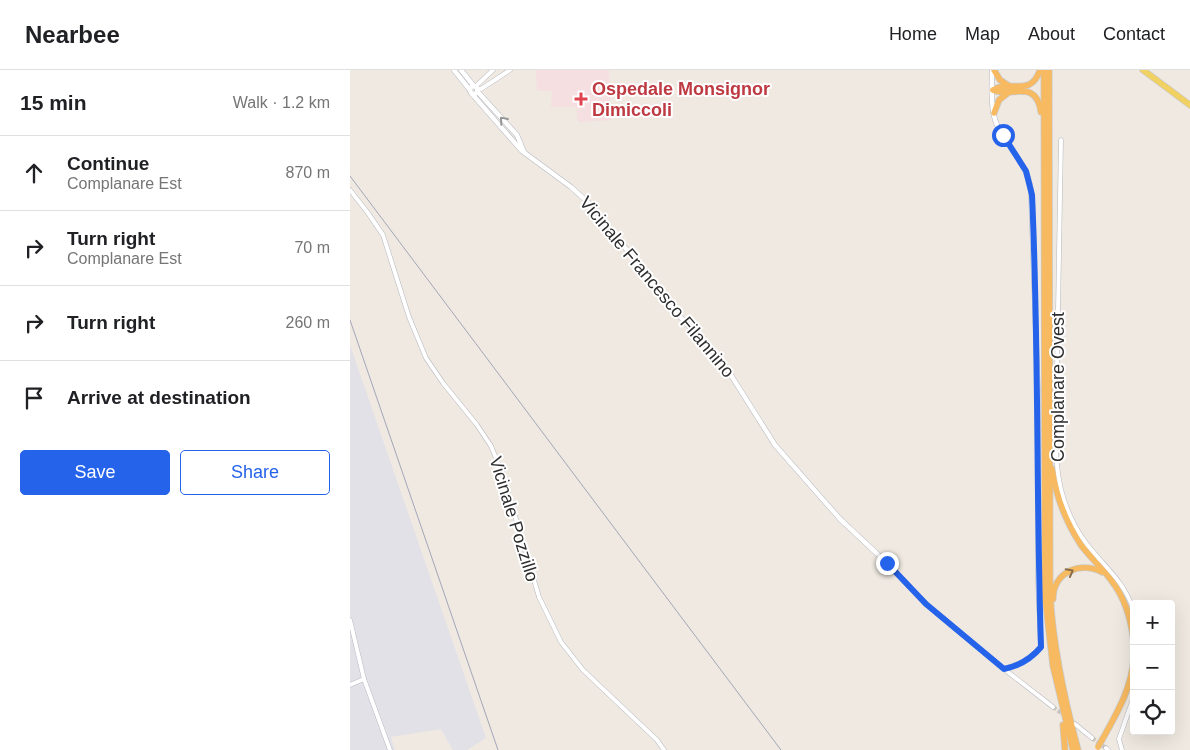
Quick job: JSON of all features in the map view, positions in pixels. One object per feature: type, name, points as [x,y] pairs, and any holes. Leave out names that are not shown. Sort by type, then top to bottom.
[{"type":"highway","points":[[993,70],[1000,80],[1011,89],[1027,91],[1039,103],[1044,161]]},
{"type":"highway","points":[[992,90],[998,92],[1029,84],[1037,78],[1040,70]]},
{"type":"highway","points":[[1044,70],[1050,594],[1055,648],[1063,695],[1078,750]]},
{"type":"highway","points":[[1049,70],[1045,596],[1049,641],[1058,693],[1064,750]]},
{"type":"highway","points":[[994,112],[1001,98],[1011,89]]},
{"type":"highway","points":[[1049,428],[1053,476],[1063,511],[1081,545],[1115,585],[1130,620]]},
{"type":"highway","points":[[1055,648],[1053,595],[1059,580],[1068,571],[1081,567],[1093,568],[1106,574]]},
{"type":"highway","points":[[1097,749],[1127,691],[1130,681]]},
{"type":"highway","points":[[1058,693],[1073,750]]},
{"type":"main road","points":[[1143,70],[1190,105]]},
{"type":"street","points":[[454,70],[474,90]]},
{"type":"street","points":[[461,70],[474,90]]},
{"type":"street","points":[[474,90],[493,70]]},
{"type":"street","points":[[474,90],[481,89],[510,70]]},
{"type":"street","points":[[993,70],[992,90],[998,128],[1024,168],[1031,188],[1038,396],[1038,576],[1041,647],[1034,655],[1019,664],[1004,669]]},
{"type":"street","name":"Vicinale Francesco Filannino","points":[[474,90],[524,152],[571,187],[592,206],[666,302],[722,361],[775,445],[840,519],[887,563],[926,604],[1053,707]]},
{"type":"street","name":"Complanare Ovest","points":[[1061,140],[1056,413],[1059,482],[1069,513],[1079,533],[1086,544],[1118,578],[1130,602]]},
{"type":"street","name":"Vicinale Pozzillo","points":[[350,190],[382,235],[409,317],[426,358],[443,383],[478,425],[491,446],[502,475],[539,598],[561,642],[584,670],[657,740],[664,750]]},
{"type":"street","points":[[350,620],[364,679],[390,750]]},
{"type":"street","points":[[350,685],[364,679]]},
{"type":"street","points":[[1122,750],[1119,739],[1130,707]]},
{"type":"street","points":[[1074,724],[1092,738]]},
{"type":"shaded area","name":"Ospedale Monsignor Dimiccoli","points":[[536,70],[609,70],[611,120],[578,122],[576,107],[551,107],[552,91],[537,91]]},
{"type":"shaded area","points":[[350,345],[486,738],[467,750],[453,750],[441,729],[391,737],[395,750],[350,750]]},
{"type":"tunnel","points":[[1053,707],[1065,716]]},
{"type":"tunnel","points":[[1092,738],[1106,748]]},
{"type":"railway","points":[[350,176],[781,750]]},
{"type":"railway","points":[[350,320],[498,750]]},
{"type":"place","name":"Ospedale Monsignor Dimiccoli","points":[[581,99]]},
{"type":"route","points":[[887,563],[926,604],[1004,669],[1019,664],[1034,655],[1041,647],[1038,576],[1038,396],[1032,195],[1026,171],[1003,135]]}]
